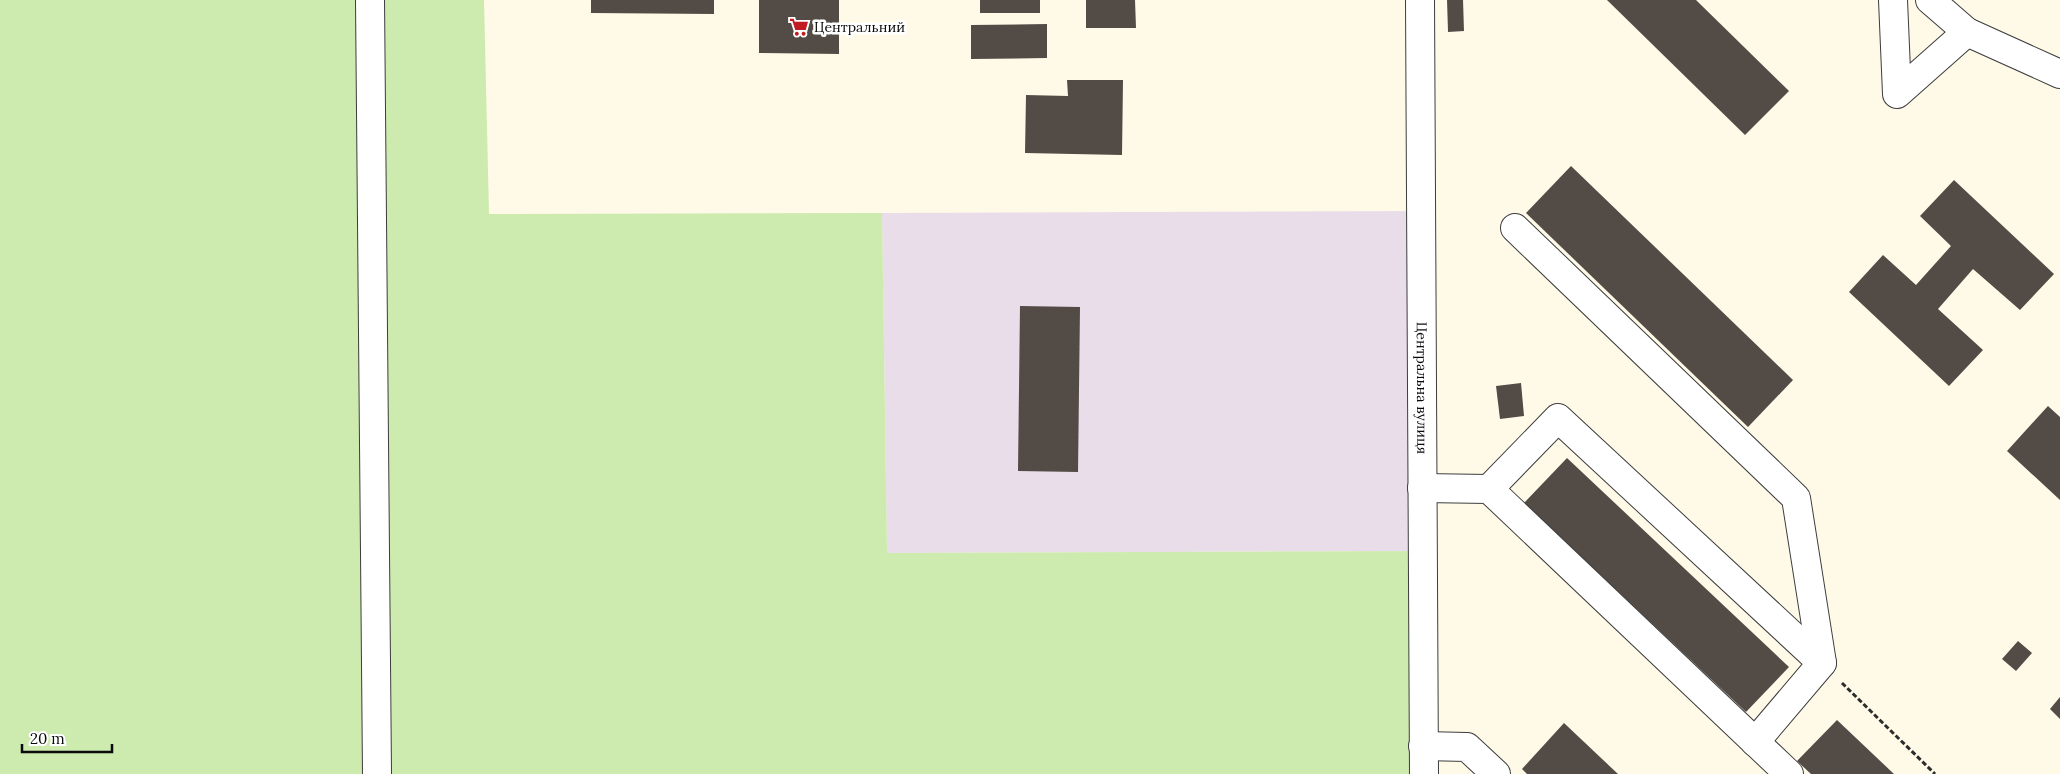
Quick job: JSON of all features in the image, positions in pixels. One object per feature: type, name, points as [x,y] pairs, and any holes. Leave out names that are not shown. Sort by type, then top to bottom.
[{"type":"street","points":[[370,0],[377,774]]},
{"type":"street","name":"Центральна вулиця","points":[[1420,0],[1424,774]]},
{"type":"street","points":[[1893,0],[1897,94],[1968,32]]},
{"type":"street","points":[[1930,0],[1968,32],[2060,74]]},
{"type":"street","points":[[1515,228],[1796,498],[1822,663],[1755,742]]},
{"type":"street","points":[[1489,489],[1558,418],[1822,663]]},
{"type":"street","points":[[1422,488],[1489,489],[1788,774]]},
{"type":"street","points":[[1424,746],[1467,747],[1496,774]]},
{"type":"path","points":[[1822,663],[1935,774]]},
{"type":"shaded area","points":[[1421,211],[1423,551],[887,553],[882,213]]},
{"type":"green space","points":[[0,0],[484,0],[489,214],[882,213],[887,553],[1423,551],[1424,774],[0,774]]},
{"type":"building","points":[[591,0],[714,0],[714,14],[591,13]]},
{"type":"building","name":"Центральний","points":[[759,0],[839,0],[839,54],[759,53]]},
{"type":"building","points":[[980,0],[1040,0],[1040,13],[980,13]]},
{"type":"building","points":[[1086,0],[1135,0],[1136,28],[1086,28]]},
{"type":"building","points":[[1447,0],[1463,0],[1464,31],[1448,32]]},
{"type":"building","points":[[1607,0],[1696,0],[1789,91],[1745,135]]},
{"type":"building","points":[[1047,24],[1047,58],[971,59],[971,25]]},
{"type":"building","points":[[1067,80],[1123,80],[1122,155],[1025,153],[1026,95],[1068,96]]},
{"type":"building","points":[[1571,166],[1793,380],[1748,427],[1526,213]]},
{"type":"building","points":[[1954,180],[2054,274],[2020,310],[1973,269],[1938,309],[1983,350],[1949,386],[1849,292],[1883,255],[1916,285],[1951,246],[1920,216]]},
{"type":"building","points":[[1020,306],[1080,307],[1078,472],[1018,471]]},
{"type":"building","points":[[1521,383],[1524,416],[1500,419],[1496,386]]},
{"type":"building","points":[[2048,406],[2060,417],[2060,500],[2007,451]]},
{"type":"building","points":[[1567,458],[1789,667],[1746,712],[1524,503]]},
{"type":"building","points":[[2018,641],[2032,653],[2016,671],[2002,659]]},
{"type":"building","points":[[2060,697],[2060,719],[2050,709]]},
{"type":"building","points":[[1837,720],[1894,774],[1811,774],[1797,761]]},
{"type":"building","points":[[1564,723],[1618,774],[1527,774],[1522,769]]},
{"type":"place","name":"Центральний","points":[[799,27]]}]
